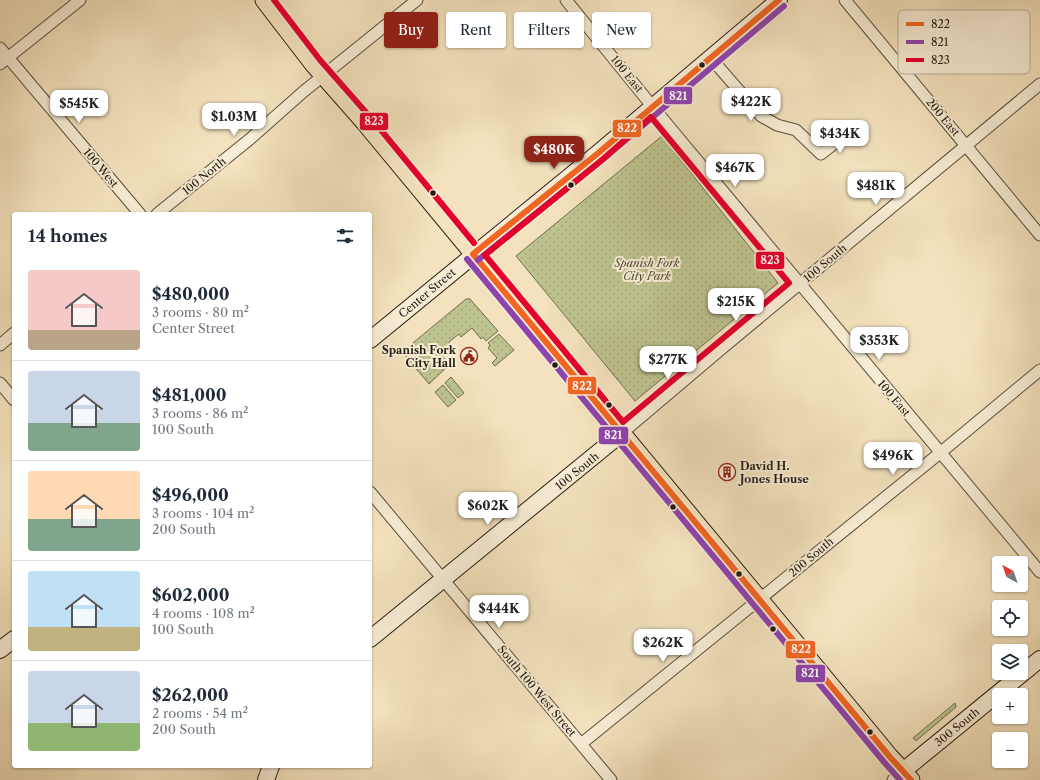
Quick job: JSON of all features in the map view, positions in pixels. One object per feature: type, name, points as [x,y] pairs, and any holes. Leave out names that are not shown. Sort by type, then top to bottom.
[{"type":"main road","points":[[264,0],[324,76],[890,757],[902,777]]},
{"type":"main road","name":"Center Street","points":[[372,338],[473,254],[597,154],[779,0]]},
{"type":"main road","name":"100 South","points":[[372,637],[622,433]]},
{"type":"main road","points":[[0,650],[12,641]]},
{"type":"main road","name":"300 South","points":[[902,777],[1040,659]]},
{"type":"main road","points":[[266,780],[270,768]]},
{"type":"street","points":[[4,60],[80,0]]},
{"type":"street","name":"100 North","points":[[159,212],[417,0]]},
{"type":"street","name":"100 East","points":[[566,0],[652,106],[1040,572]]},
{"type":"street","name":"200 East","points":[[845,0],[898,64]]},
{"type":"street","name":"100 West","points":[[0,48],[4,60],[138,212]]},
{"type":"street","points":[[710,57],[761,116],[777,125],[796,130],[821,154],[844,136]]},
{"type":"street","name":"200 East","points":[[907,74],[1040,235]]},
{"type":"street","name":"100 South","points":[[622,433],[1040,84]]},
{"type":"street","points":[[0,345],[12,335]]},
{"type":"street","name":"200 South","points":[[581,744],[760,600],[1040,370]]},
{"type":"street","points":[[0,383],[12,398]]},
{"type":"street","name":"South 100 West Street","points":[[372,494],[611,780]]},
{"type":"green space","name":"Spanish Fork City Park","points":[[662,136],[778,283],[635,401],[516,256]]},
{"type":"green space","points":[[466,299],[470,299],[498,331],[486,341],[483,337],[481,339],[472,328],[461,337],[459,334],[449,342],[451,346],[441,354],[449,365],[429,384],[402,352]]},
{"type":"green space","points":[[499,334],[514,350],[495,366],[492,363],[497,358],[488,348],[490,345],[488,343]]},
{"type":"green space","points":[[451,377],[464,393],[458,398],[445,383]]},
{"type":"green space","points":[[443,385],[456,400],[448,407],[435,392]]},
{"type":"green space","points":[[955,703],[956,707],[916,741],[913,738]]},
{"type":"transit line","name":"823","points":[[274,0],[320,60],[371,118],[474,243]]},
{"type":"transit line","name":"822","points":[[473,254],[597,154],[779,0]]},
{"type":"transit line","name":"821","points":[[478,260],[602,160],[784,6]]},
{"type":"transit line","name":"823","points":[[651,117],[789,283],[623,422],[485,255],[602,160],[651,117]]},
{"type":"transit line","name":"822","points":[[473,254],[890,757],[911,780]]},
{"type":"transit line","name":"821","points":[[467,259],[900,780]]},
{"type":"place","name":"Spanish Fork City Hall","points":[[469,356]]},
{"type":"place","name":"David H. Jones House","points":[[727,472]]}]
